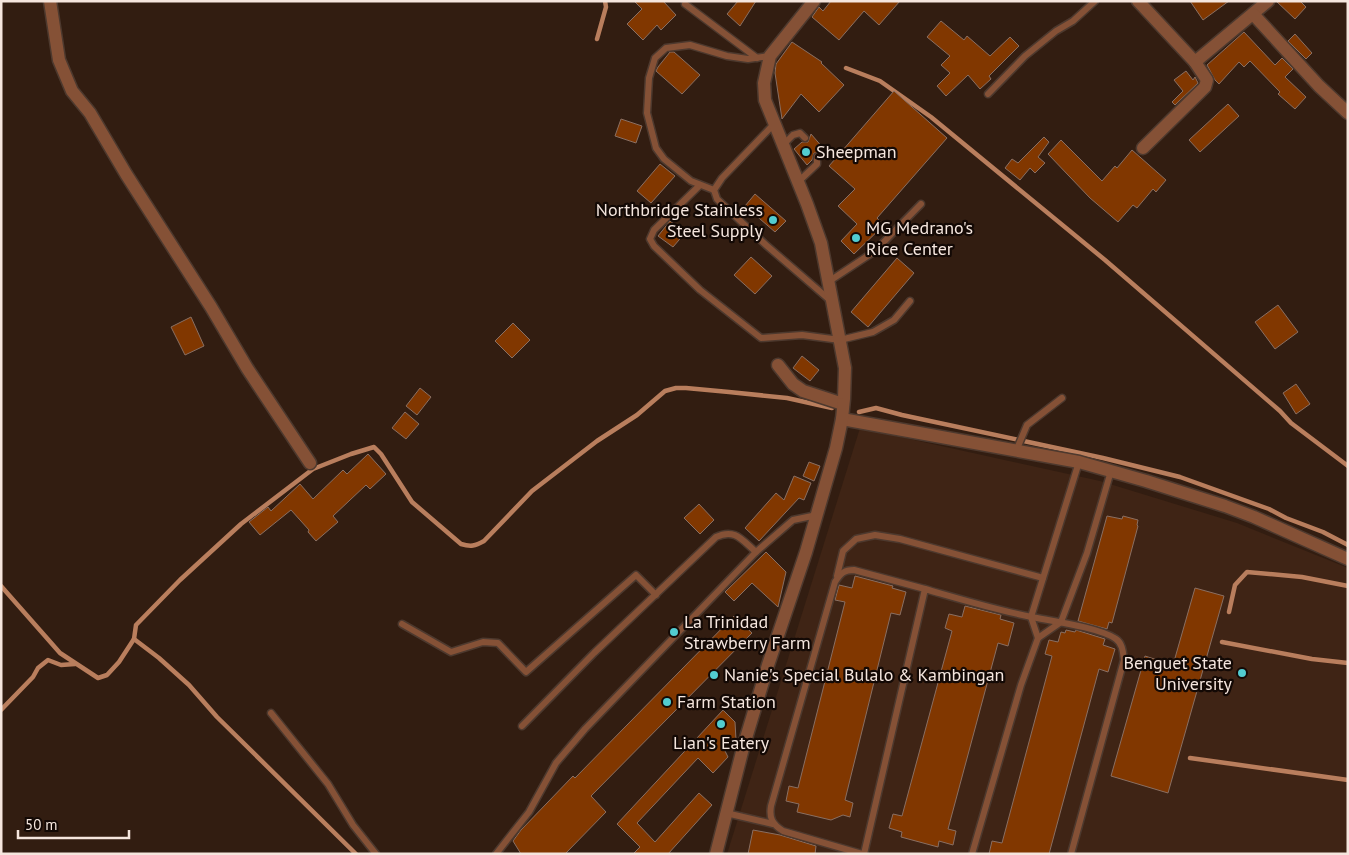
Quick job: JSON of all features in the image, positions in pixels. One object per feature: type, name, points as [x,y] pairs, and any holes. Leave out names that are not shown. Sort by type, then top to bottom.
[{"type":"street","points":[[50,1],[59,60],[72,91],[90,113],[252,376],[310,463]]},
{"type":"street","points":[[716,854],[743,748],[768,665],[806,552],[842,419],[845,368],[821,243],[765,100],[764,83],[770,56],[814,1]]},
{"type":"street","points":[[1138,1],[1194,62],[1206,80],[1205,87],[1143,148]]},
{"type":"street","points":[[1194,62],[1268,1]]},
{"type":"street","points":[[1253,14],[1319,86],[1348,113]]},
{"type":"street","points":[[778,365],[793,384],[803,391],[843,404]]},
{"type":"street","points":[[842,419],[1018,448],[1079,462],[1209,501],[1254,517],[1348,558]]},
{"type":"lane","points":[[988,94],[1025,56],[1056,31],[1073,21],[1095,1]]},
{"type":"lane","points":[[685,4],[758,58]]},
{"type":"lane","points":[[714,190],[691,181],[664,158],[656,148],[648,113],[649,78],[655,58],[666,48],[690,45],[748,60],[770,56]]},
{"type":"lane","points":[[714,190],[722,178],[774,124]]},
{"type":"lane","points":[[783,145],[793,135],[800,133],[805,138]]},
{"type":"lane","points":[[798,182],[817,164],[817,157]]},
{"type":"lane","points":[[700,186],[654,230],[650,239],[654,246],[700,290],[761,338],[802,335],[840,340],[873,332],[894,320],[910,301]]},
{"type":"lane","points":[[714,190],[717,199],[766,245],[832,302]]},
{"type":"lane","points":[[828,282],[875,250],[921,204]]},
{"type":"lane","points":[[1018,448],[1027,425],[1062,398]]},
{"type":"lane","points":[[972,854],[1022,685],[1038,638],[1031,617],[1079,462]]},
{"type":"lane","points":[[1038,638],[1062,622],[1087,553],[1111,471]]},
{"type":"lane","points":[[496,854],[529,812],[556,763],[573,742],[756,552],[793,520],[817,515]]},
{"type":"lane","points":[[522,726],[594,653],[716,537],[730,533],[756,552]]},
{"type":"lane","points":[[773,824],[770,815],[771,806],[843,551],[856,539],[875,535],[900,539],[1043,578]]},
{"type":"lane","points":[[835,582],[845,570],[854,570],[1031,617],[1062,622],[1106,634],[1118,640],[1123,650],[1124,660],[1071,854]]},
{"type":"lane","points":[[402,624],[452,652],[483,642],[498,644],[526,672],[636,574],[656,596]]},
{"type":"lane","points":[[726,814],[773,824],[783,831],[863,854],[924,589]]},
{"type":"lane","points":[[271,713],[328,784],[353,825],[376,854]]},
{"type":"shaded area","points":[[860,428],[1100,481],[1237,523],[1348,568],[1348,854],[727,854]]},
{"type":"building","points":[[634,1],[663,1],[676,15],[661,30],[657,25],[643,40],[627,24],[642,9]]},
{"type":"building","points":[[738,1],[756,1],[740,26],[727,14]]},
{"type":"building","points":[[831,1],[900,1],[879,25],[864,11],[839,40],[812,17],[819,7],[823,11]]},
{"type":"building","points":[[1190,1],[1229,1],[1203,20]]},
{"type":"building","points":[[1276,1],[1300,1],[1306,7],[1295,19]]},
{"type":"building","points":[[941,21],[964,40],[967,36],[990,56],[1010,37],[1019,46],[989,76],[991,79],[980,89],[968,75],[946,96],[937,86],[950,73],[941,65],[950,56],[927,37]]},
{"type":"building","points":[[1244,32],[1275,65],[1282,58],[1293,69],[1285,77],[1306,97],[1295,109],[1278,94],[1280,92],[1250,61],[1244,67],[1239,62],[1219,84],[1215,80],[1207,65]]},
{"type":"building","points":[[1295,34],[1312,53],[1306,59],[1288,41]]},
{"type":"building","points":[[792,42],[822,62],[844,85],[819,112],[801,94],[782,119],[775,73],[776,64]]},
{"type":"building","points":[[670,52],[674,52],[700,75],[682,94],[656,71]]},
{"type":"building","points":[[1186,71],[1193,80],[1195,77],[1198,83],[1175,105],[1172,102],[1183,91],[1174,80]]},
{"type":"building","points":[[894,91],[947,138],[877,218],[884,225],[854,254],[841,241],[857,224],[838,206],[855,189],[829,166]]},
{"type":"building","points":[[1228,104],[1239,116],[1200,152],[1189,140]]},
{"type":"building","points":[[621,119],[642,126],[636,143],[615,136]]},
{"type":"building","points":[[811,134],[824,149],[820,153],[814,153],[812,160],[807,165],[794,149],[802,142],[808,142]]},
{"type":"building","points":[[1044,137],[1049,142],[1038,157],[1045,163],[1035,173],[1030,168],[1020,180],[1005,168],[1012,159],[1018,163]]},
{"type":"building","points":[[1061,140],[1102,181],[1115,166],[1117,168],[1132,150],[1166,180],[1156,192],[1153,189],[1137,208],[1133,205],[1118,222],[1090,198],[1048,154]]},
{"type":"building","points":[[660,164],[675,176],[651,203],[637,191]]},
{"type":"building","points":[[755,194],[786,221],[775,232],[745,206]]},
{"type":"building","points":[[670,221],[685,233],[673,247],[658,236]]},
{"type":"building","points":[[751,257],[772,276],[755,294],[734,275]]},
{"type":"building","points":[[897,258],[914,273],[868,327],[851,312]]},
{"type":"building","points":[[1278,305],[1298,332],[1275,349],[1255,322]]},
{"type":"building","points":[[191,317],[204,346],[185,355],[171,327]]},
{"type":"building","points":[[513,323],[530,340],[512,358],[495,341]]},
{"type":"building","points":[[802,356],[819,370],[810,381],[793,368]]},
{"type":"building","points":[[1296,384],[1310,404],[1296,414],[1283,393]]},
{"type":"building","points":[[420,388],[431,397],[417,415],[406,406]]},
{"type":"building","points":[[405,412],[419,424],[406,439],[392,428]]},
{"type":"building","points":[[368,454],[386,474],[370,489],[366,485],[333,516],[338,522],[316,541],[291,510],[260,535],[249,522],[268,507],[271,511],[300,484],[313,499],[343,470],[347,474]]},
{"type":"building","points":[[809,462],[820,466],[814,481],[803,476]]},
{"type":"building","points":[[794,476],[811,483],[804,500],[799,498],[759,541],[745,528],[776,493],[784,500]]},
{"type":"building","points":[[699,504],[714,520],[700,534],[684,518]]},
{"type":"building","points":[[1107,516],[1122,519],[1123,516],[1138,520],[1138,526],[1112,623],[1109,622],[1107,629],[1078,621]]},
{"type":"building","points":[[766,552],[786,572],[778,607],[752,583],[734,601],[725,592]]},
{"type":"building","points":[[855,576],[893,586],[892,588],[906,592],[900,615],[891,613],[845,800],[853,803],[850,817],[843,815],[831,820],[797,812],[799,804],[786,801],[789,786],[798,788],[845,602],[835,600],[839,585],[852,588]]},
{"type":"building","points":[[1195,588],[1224,596],[1168,793],[1111,776],[1145,656],[1173,665]]},
{"type":"building","points":[[965,606],[1001,615],[1000,619],[1014,623],[1008,646],[998,643],[948,829],[956,831],[953,845],[939,841],[938,847],[901,837],[902,832],[889,828],[893,814],[902,816],[952,631],[945,628],[949,614],[962,617]]},
{"type":"building","points":[[734,616],[752,633],[591,796],[606,812],[565,854],[521,854],[513,841],[521,830],[573,776],[575,778]]},
{"type":"building","points":[[1066,630],[1075,632],[1076,630],[1105,639],[1103,645],[1115,649],[1108,672],[1099,669],[1049,854],[989,854],[992,841],[1002,843],[1052,656],[1045,654],[1049,640],[1058,642],[1061,632],[1065,633]]},
{"type":"building","points":[[723,710],[735,722],[736,740],[725,751],[728,757],[713,773],[698,758],[637,823],[655,842],[699,793],[712,805],[668,854],[633,854],[640,847],[617,824]]},
{"type":"building","points":[[753,830],[780,835],[816,846],[815,854],[748,854]]},
{"type":"waterway","points":[[597,39],[606,7],[605,1]]},
{"type":"waterway","points":[[846,68],[880,81],[931,117],[1105,260],[1280,411],[1291,423],[1348,466]]},
{"type":"waterway","points":[[1,586],[60,653],[98,678],[107,675],[119,662],[134,639],[136,625],[180,580],[241,524],[313,469],[351,454],[374,447],[381,454],[412,502],[461,544],[473,546],[484,541],[532,491],[597,441],[637,415],[665,391],[686,388],[729,392],[787,398],[832,408]]},
{"type":"waterway","points":[[859,412],[876,408],[1180,477],[1269,509],[1348,545]]},
{"type":"waterway","points":[[1229,612],[1235,585],[1247,572],[1302,577],[1348,586]]},
{"type":"waterway","points":[[134,639],[189,685],[217,717],[356,854]]},
{"type":"waterway","points":[[1222,642],[1312,659],[1348,663]]},
{"type":"waterway","points":[[1,710],[33,677],[38,668],[48,660],[61,665],[75,664]]},
{"type":"waterway","points":[[1190,758],[1348,780]]},
{"type":"place","name":"Sheepman","points":[[806,152]]},
{"type":"place","name":"Northbridge Stainless Steel Supply","points":[[773,220]]},
{"type":"place","name":"MG Medrano's Rice Center","points":[[856,238]]},
{"type":"place","name":"La Trinidad Strawberry Farm","points":[[674,632]]},
{"type":"place","name":"Benguet State University","points":[[1242,673]]},
{"type":"place","name":"Nanie's Special Bulalo & Kambingan","points":[[714,675]]},
{"type":"place","name":"Farm Station","points":[[667,702]]},
{"type":"place","name":"Lian's Eatery","points":[[721,724]]}]
